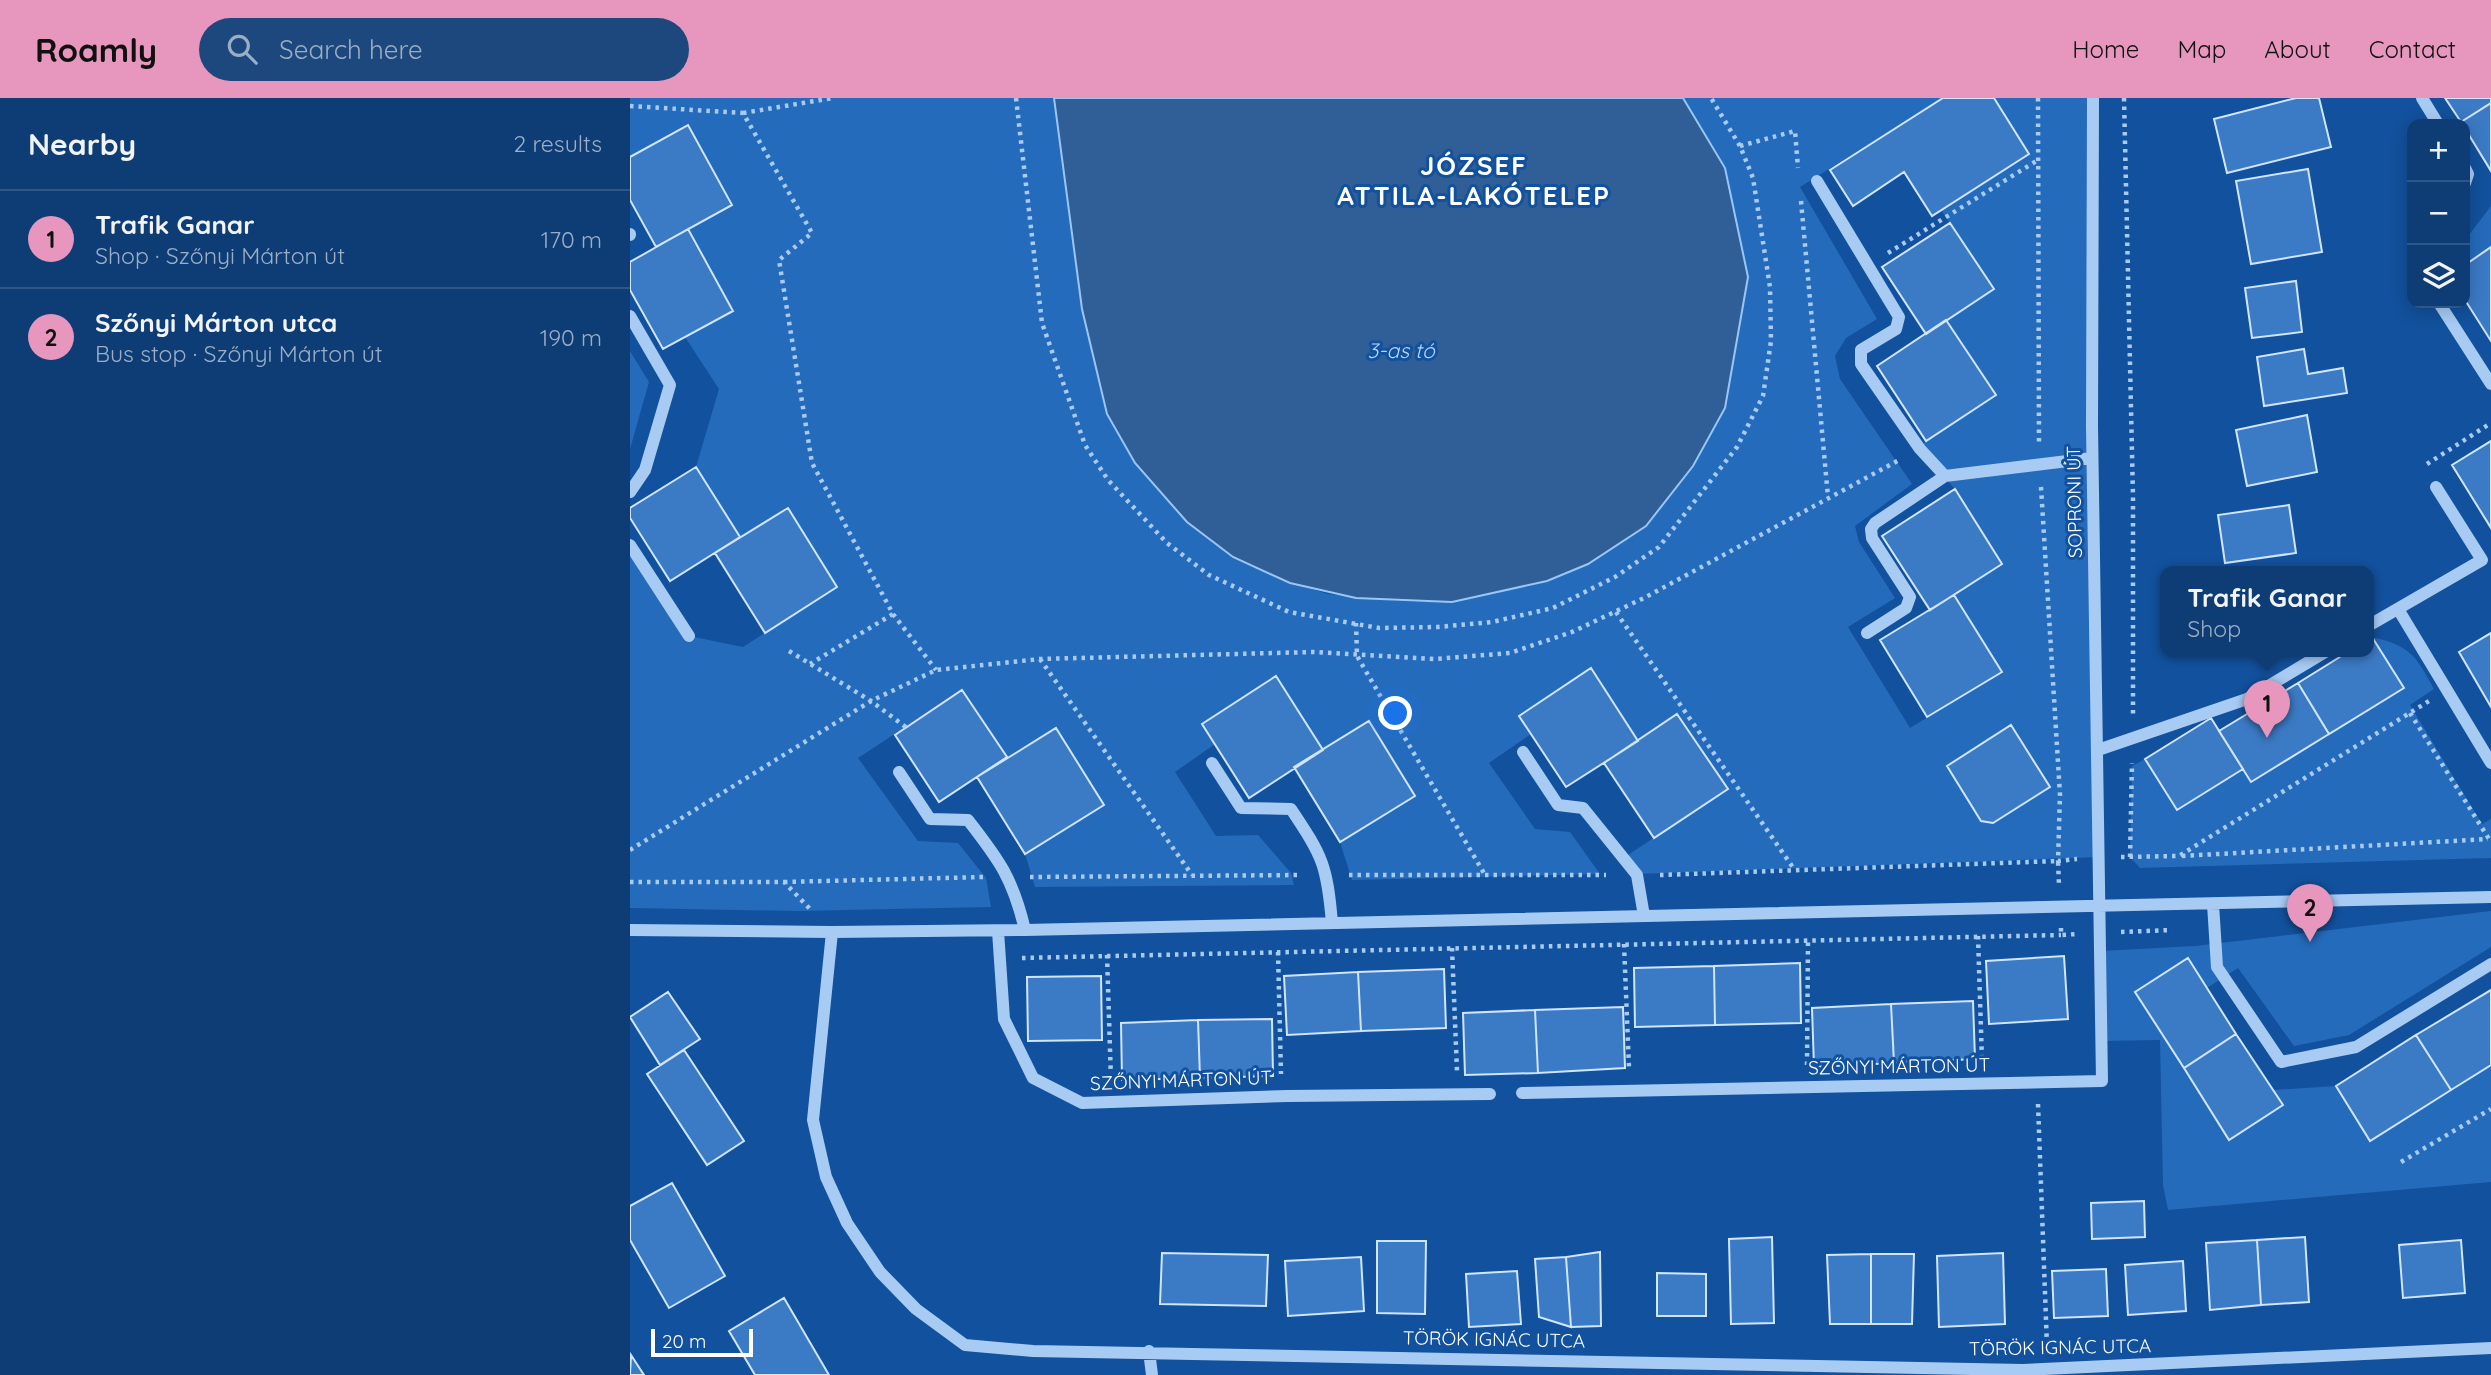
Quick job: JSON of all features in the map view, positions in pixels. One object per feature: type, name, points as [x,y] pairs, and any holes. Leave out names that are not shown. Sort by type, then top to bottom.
[{"type":"street","name":"SOPRONI ÚT","points":[[2093,98],[2092,458],[2101,906]]},
{"type":"street","points":[[2422,98],[2435,119]]},
{"type":"street","points":[[1818,181],[1899,317],[1896,328],[1861,350],[1861,364],[1920,449],[1945,476]]},
{"type":"street","points":[[2442,308],[2491,384]]},
{"type":"street","points":[[630,316],[670,385],[646,470],[630,492]]},
{"type":"street","points":[[1867,633],[1906,608],[1910,597],[1872,538],[1871,529],[1875,523],[1945,476],[2092,458]]},
{"type":"street","points":[[2374,623],[2482,560],[2436,487]]},
{"type":"street","points":[[630,545],[689,636]]},
{"type":"street","points":[[2398,609],[2491,763]]},
{"type":"street","points":[[2098,750],[2247,699],[2317,657]]},
{"type":"street","points":[[1523,752],[1558,805],[1583,808],[1625,857],[1637,876],[1644,916]]},
{"type":"street","points":[[1212,763],[1241,808],[1291,809],[1321,855],[1328,875],[1332,923]]},
{"type":"street","points":[[899,772],[930,819],[968,820],[1004,867],[1016,892],[1025,930]]},
{"type":"street","points":[[630,929],[998,931],[2491,897]]},
{"type":"street","points":[[2213,904],[2217,967],[2281,1062],[2356,1047],[2491,964]]},
{"type":"street","name":"SZŐNYI MÁRTON ÚT","points":[[1522,1093],[2102,1081],[2101,906]]},
{"type":"street","name":"SZŐNYI MÁRTON ÚT","points":[[998,931],[1004,1019],[1032,1078],[1082,1103],[1281,1096],[1490,1094]]},
{"type":"street","name":"TÖRÖK IGNÁC UTCA","points":[[832,932],[813,1120],[826,1178],[847,1223],[880,1272],[916,1310],[965,1345],[1033,1350],[2048,1369],[2491,1348]]},
{"type":"street","points":[[1149,1352],[1152,1375]]},
{"type":"path","points":[[630,106],[743,113],[833,98]]},
{"type":"path","points":[[1016,98],[1042,323],[1085,445],[1108,480],[1167,543],[1209,575],[1289,612],[1380,628],[1438,627],[1492,622],[1553,608],[1615,577],[1659,547],[1737,447],[1763,396],[1771,341],[1770,287],[1753,178],[1740,146],[1711,98]]},
{"type":"path","points":[[2124,98],[2133,498],[2130,857]]},
{"type":"path","points":[[743,113],[812,233],[779,260],[811,463],[893,614],[936,670]]},
{"type":"path","points":[[1740,146],[1795,131],[1798,173]]},
{"type":"path","points":[[1868,266],[2039,160]]},
{"type":"path","points":[[1800,193],[1828,497]]},
{"type":"path","points":[[2436,487],[2423,467],[2491,423]]},
{"type":"path","points":[[630,850],[871,701],[936,670],[1040,659],[1313,652],[1435,659],[1510,653],[1572,632],[1616,612],[1920,449]]},
{"type":"path","points":[[1616,612],[1795,870]]},
{"type":"path","points":[[810,664],[893,614]]},
{"type":"path","points":[[1356,623],[1357,656],[1485,875]]},
{"type":"path","points":[[789,651],[871,701],[906,728]]},
{"type":"path","points":[[1040,659],[1192,876]]},
{"type":"path","points":[[2179,856],[2447,690]]},
{"type":"path","points":[[2099,857],[2179,856],[2490,839],[2410,713]]},
{"type":"path","points":[[630,882],[783,882],[832,932]]},
{"type":"path","points":[[999,958],[2061,935]]},
{"type":"path","points":[[1978,936],[1983,1083]]},
{"type":"path","points":[[1807,1087],[1808,940]]},
{"type":"path","points":[[1623,944],[1630,1090]]},
{"type":"path","points":[[1452,948],[1458,1096]]},
{"type":"path","points":[[1278,951],[1281,1096]]},
{"type":"path","points":[[1107,955],[1112,1102]]},
{"type":"path","points":[[2037,1082],[2048,1369]]},
{"type":"path","points":[[2401,1162],[2491,1109]]},
{"type":"shaded area","points":[[630,98],[1054,98],[1082,309],[1107,414],[1233,557],[1290,583],[1328,594],[1399,601],[1452,602],[1548,581],[1588,564],[1725,168],[1683,98],[1943,98],[1800,187],[1877,319],[1846,338],[1835,356],[1840,379],[1912,484],[1855,526],[1859,542],[1895,598],[1848,627],[1910,728],[2001,672],[1954,595],[2002,563],[1955,489],[1920,449],[1926,441],[1996,395],[1946,320],[1994,289],[1941,210],[2029,154],[1994,98],[2093,98],[2099,857],[1637,874],[1625,857],[1727,789],[1677,714],[1638,741],[1590,669],[1520,715],[1531,734],[1489,763],[1535,829],[1570,832],[1600,874],[1352,880],[1340,842],[1414,796],[1323,750],[1275,676],[1202,724],[1215,744],[1175,772],[1216,836],[1258,835],[1291,873],[1294,885],[1035,887],[1025,854],[1103,804],[1056,728],[1007,757],[962,690],[858,758],[918,841],[958,843],[986,878],[991,907],[798,911],[630,908],[630,545],[689,636],[743,647],[837,587],[788,508],[740,537],[696,467],[719,389],[685,337],[732,310],[688,229],[732,205],[688,125],[630,157]],"holes":[[[2011,725],[2050,787],[1993,823],[1981,820],[1947,767]]]},
{"type":"shaded area","points":[[2491,206],[2491,247],[2470,262],[2470,233]]},
{"type":"shaded area","points":[[630,351],[649,382],[630,449]]},
{"type":"shaded area","points":[[2374,637],[2396,644],[2411,654],[2434,689],[2410,705],[2482,824],[2491,819],[2491,858],[2140,868],[2130,857],[2132,766],[2145,759],[2177,810],[2243,769],[2251,782],[2403,688]]},
{"type":"shaded area","points":[[2491,911],[2491,947],[2349,1035],[2294,1046],[2238,968],[2207,988],[2188,958],[2136,992],[2229,1140],[2282,1106],[2273,1090],[2336,1086],[2370,1140],[2491,1065],[2491,1182],[2168,1210],[2163,1185],[2160,1040],[2101,1041],[2101,951],[2195,946]]},
{"type":"water","name":"3-as tó","points":[[1054,98],[1683,98],[1725,168],[1748,277],[1725,408],[1693,466],[1646,526],[1588,564],[1547,581],[1452,602],[1356,598],[1290,583],[1233,557],[1187,522],[1135,463],[1107,414],[1082,309]]},
{"type":"building","points":[[1943,98],[1994,98],[2029,154],[1932,216],[1904,172],[1853,206],[1830,170]]},
{"type":"building","points":[[2296,98],[2319,98],[2331,147],[2227,173],[2214,119]]},
{"type":"building","points":[[2445,98],[2491,98],[2491,103],[2466,119],[2459,119]]},
{"type":"building","points":[[2491,103],[2491,171],[2470,137],[2470,119],[2466,119]]},
{"type":"building","points":[[688,125],[732,205],[656,247],[630,200],[630,157]]},
{"type":"building","points":[[2308,169],[2322,252],[2251,264],[2236,181]]},
{"type":"building","points":[[1950,223],[1994,289],[1926,334],[1882,267]]},
{"type":"building","points":[[688,229],[733,311],[663,349],[630,290],[630,262]]},
{"type":"building","points":[[2491,247],[2491,341],[2470,308],[2470,262]]},
{"type":"building","points":[[2296,281],[2302,332],[2252,338],[2245,288]]},
{"type":"building","points":[[1946,320],[1996,395],[1926,441],[1877,366]]},
{"type":"building","points":[[2304,349],[2308,374],[2343,368],[2347,393],[2264,406],[2257,357]]},
{"type":"building","points":[[2307,415],[2317,472],[2247,486],[2236,430]]},
{"type":"building","points":[[2491,441],[2491,528],[2452,465]]},
{"type":"building","points":[[696,467],[740,537],[670,581],[630,518],[630,508]]},
{"type":"building","points":[[1955,489],[2002,564],[1930,610],[1882,536]]},
{"type":"building","points":[[2289,505],[2296,553],[2225,563],[2218,515]]},
{"type":"building","points":[[788,508],[837,587],[765,633],[715,553]]},
{"type":"building","points":[[1954,595],[2002,672],[1927,717],[1880,640]]},
{"type":"building","points":[[2491,633],[2491,707],[2459,652]]},
{"type":"building","points":[[2374,640],[2404,688],[2329,734],[2298,683],[2340,657],[2374,657]]},
{"type":"building","points":[[1591,668],[1638,741],[1566,787],[1519,716]]},
{"type":"building","points":[[1276,676],[1323,750],[1249,798],[1202,724]]},
{"type":"building","points":[[2298,683],[2329,734],[2251,782],[2219,731]]},
{"type":"building","points":[[962,690],[1007,757],[939,802],[895,735]]},
{"type":"building","points":[[1677,714],[1728,789],[1654,838],[1604,763]]},
{"type":"building","points":[[2211,718],[2243,769],[2177,810],[2145,759]]},
{"type":"building","points":[[1369,721],[1415,796],[1340,842],[1294,767]]},
{"type":"building","points":[[2011,725],[2050,787],[1993,823],[1981,821],[1947,766]]},
{"type":"building","points":[[1056,728],[1104,805],[1025,854],[977,777]]},
{"type":"building","points":[[2064,956],[2068,1019],[1989,1024],[1986,961]]},
{"type":"building","points":[[2188,958],[2236,1034],[2184,1068],[2135,992]]},
{"type":"building","points":[[1800,963],[1801,1023],[1715,1025],[1714,966]]},
{"type":"building","points":[[1714,966],[1715,1025],[1635,1027],[1634,968]]},
{"type":"building","points":[[1444,969],[1446,1028],[1361,1031],[1358,972]]},
{"type":"building","points":[[1358,972],[1361,1031],[1287,1035],[1284,976]]},
{"type":"building","points":[[1101,976],[1102,1040],[1028,1041],[1027,977]]},
{"type":"building","points":[[2491,990],[2491,1065],[2451,1090],[2416,1035]]},
{"type":"building","points":[[668,992],[700,1039],[660,1065],[630,1017]]},
{"type":"building","points":[[1973,1001],[1975,1059],[1894,1063],[1891,1004]]},
{"type":"building","points":[[1891,1004],[1894,1063],[1814,1067],[1812,1008]]},
{"type":"building","points":[[1623,1007],[1625,1068],[1538,1073],[1535,1010]]},
{"type":"building","points":[[1535,1010],[1538,1073],[1465,1075],[1463,1013]]},
{"type":"building","points":[[1272,1019],[1273,1076],[1200,1078],[1198,1020]]},
{"type":"building","points":[[1198,1020],[1200,1078],[1122,1080],[1121,1023]]},
{"type":"building","points":[[2236,1034],[2283,1105],[2229,1140],[2184,1068]]},
{"type":"building","points":[[2416,1035],[2451,1090],[2370,1141],[2336,1086]]},
{"type":"building","points":[[684,1050],[744,1141],[707,1165],[647,1074]]},
{"type":"building","points":[[672,1183],[725,1276],[669,1308],[630,1240],[630,1206]]},
{"type":"building","points":[[2144,1201],[2145,1237],[2092,1239],[2091,1203]]},
{"type":"building","points":[[1772,1237],[1774,1323],[1731,1324],[1729,1239]]},
{"type":"building","points":[[2305,1237],[2309,1302],[2261,1305],[2257,1240]]},
{"type":"building","points":[[2257,1240],[2261,1305],[2210,1310],[2206,1243]]},
{"type":"building","points":[[2461,1240],[2465,1293],[2403,1298],[2399,1245]]},
{"type":"building","points":[[1377,1241],[1426,1241],[1425,1314],[1377,1313]]},
{"type":"building","points":[[1600,1252],[1601,1326],[1571,1327],[1566,1257]]},
{"type":"building","points":[[1162,1253],[1268,1255],[1266,1306],[1160,1304]]},
{"type":"building","points":[[2003,1253],[2005,1324],[1939,1327],[1937,1256]]},
{"type":"building","points":[[1871,1254],[1871,1324],[1830,1324],[1827,1255]]},
{"type":"building","points":[[1871,1254],[1914,1254],[1912,1324],[1871,1324]]},
{"type":"building","points":[[1361,1257],[1364,1311],[1288,1316],[1285,1261]]},
{"type":"building","points":[[1566,1257],[1571,1327],[1539,1317],[1535,1259]]},
{"type":"building","points":[[2183,1261],[2186,1311],[2128,1315],[2125,1265]]},
{"type":"building","points":[[2106,1269],[2108,1316],[2054,1318],[2052,1271]]},
{"type":"building","points":[[1517,1271],[1521,1324],[1469,1327],[1466,1274]]},
{"type":"building","points":[[1657,1273],[1706,1274],[1706,1316],[1657,1316]]},
{"type":"building","points":[[784,1298],[829,1375],[755,1375],[729,1331]]},
{"type":"building","points":[[631,1355],[644,1375],[630,1375]]},
{"type":"place","name":"Trafik Ganar","points":[[2267,738]]},
{"type":"place","name":"Szőnyi Márton utca","points":[[2310,942]]},
{"type":"district","name":"JÓZSEF ATTILA-LAKÓTELEP","points":[[1474,180]]}]
